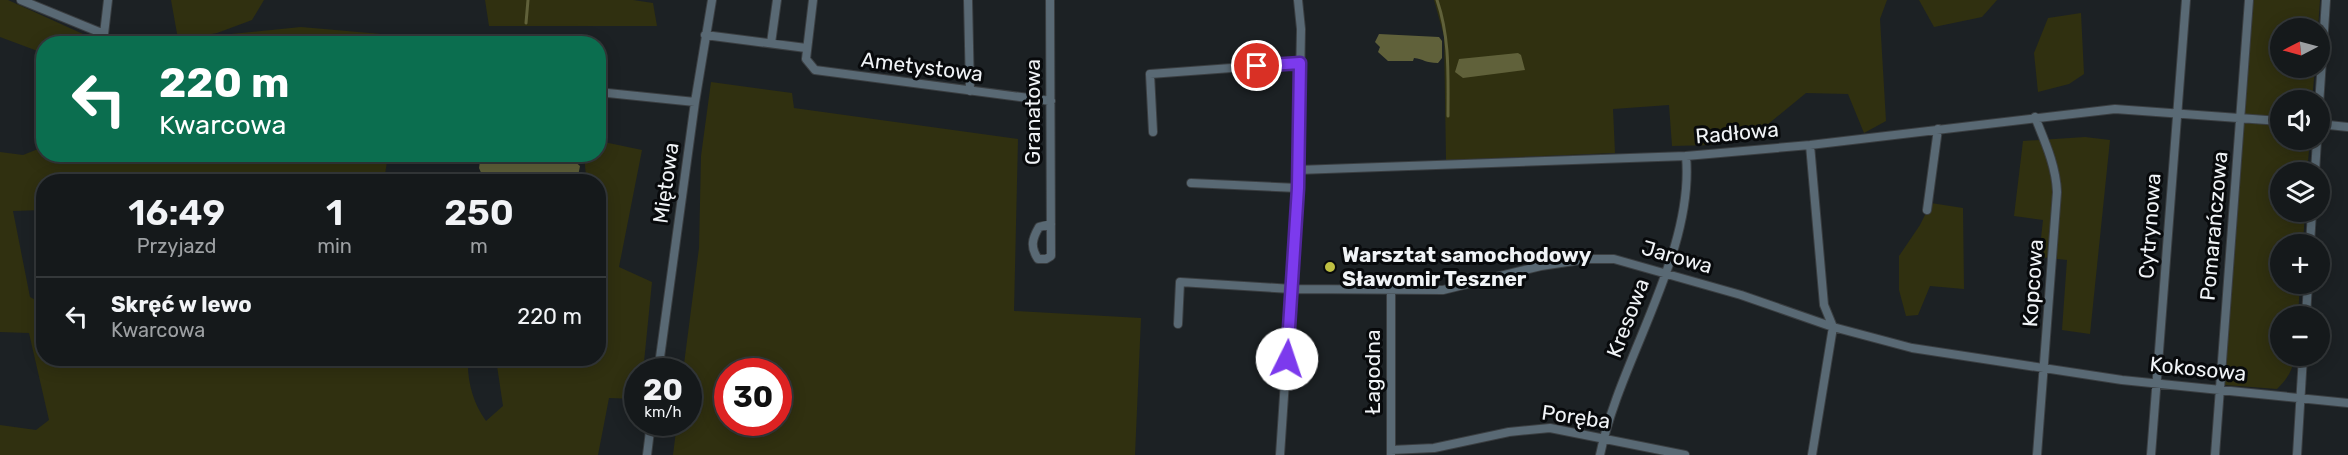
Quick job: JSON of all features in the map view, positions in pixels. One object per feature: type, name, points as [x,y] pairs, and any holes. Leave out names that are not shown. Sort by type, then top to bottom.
[{"type":"street","points":[[21,0],[104,34],[108,0]]},
{"type":"street","name":"Miętowa","points":[[660,358],[695,102],[712,0]]},
{"type":"street","points":[[771,44],[777,0]]},
{"type":"street","points":[[705,35],[806,48],[813,0]]},
{"type":"street","points":[[968,0],[970,91]]},
{"type":"street","name":"Granatowa","points":[[1050,0],[1051,224]]},
{"type":"street","points":[[1280,455],[1298,188],[1300,63],[1298,0]]},
{"type":"street","name":"Cytrynowa","points":[[2151,455],[2186,0]]},
{"type":"street","name":"Pomarańczowa","points":[[2215,455],[2249,0]]},
{"type":"street","points":[[2320,90],[2326,0]]},
{"type":"street","name":"Ametystowa","points":[[806,48],[806,59],[815,70],[820,72],[1051,101]]},
{"type":"street","points":[[1153,132],[1150,74],[1300,63]]},
{"type":"street","points":[[606,93],[695,102]]},
{"type":"street","name":"Radłowa","points":[[1298,170],[1686,156],[1810,145],[2115,109],[2270,120]]},
{"type":"street","name":"Kopcowa","points":[[2035,117],[2050,156],[2057,192],[2037,455]]},
{"type":"street","points":[[2330,125],[2348,127]]},
{"type":"street","points":[[1927,210],[1938,129]]},
{"type":"street","points":[[1810,145],[1824,305],[1833,327],[1812,455]]},
{"type":"street","name":"Kresowa","points":[[1600,455],[1603,438],[1665,272],[1681,218],[1686,181],[1686,156]]},
{"type":"street","points":[[1191,183],[1298,188]]},
{"type":"street","name":"Jarowa","points":[[1178,324],[1180,282],[1292,289],[1452,289],[1527,269],[1587,259],[1614,259],[1741,295],[1833,327],[1912,348],[2044,369]]},
{"type":"street","name":"Łagodna","points":[[1391,290],[1391,453]]},
{"type":"street","points":[[2297,455],[2303,366]]},
{"type":"street","name":"Kokosowa","points":[[2044,369],[2348,403]]},
{"type":"street","name":"Poręba","points":[[1391,453],[1434,448],[1534,428],[1563,429],[1685,455]]},
{"type":"street","points":[[647,455],[649,436]]},
{"type":"shaded area","points":[[0,0],[8,0],[87,36],[36,36],[36,50],[0,37]]},
{"type":"shaded area","points":[[171,0],[264,0],[252,20],[217,33],[177,36]]},
{"type":"shaded area","points":[[485,0],[633,0],[653,3],[657,26],[489,26]]},
{"type":"shaded area","points":[[1434,0],[1887,0],[1880,19],[1886,121],[1864,133],[1848,94],[1806,93],[1762,129],[1733,134],[1712,145],[1672,146],[1669,105],[1613,109],[1615,153],[1446,160],[1444,36]]},
{"type":"shaded area","points":[[1919,0],[1997,0],[1982,17],[1934,27]]},
{"type":"shaded area","points":[[2250,0],[2320,0],[2319,18],[2270,18],[2270,78],[2314,78],[2313,90],[2270,90],[2270,150],[2309,150],[2308,162],[2270,162],[2270,222],[2304,222],[2304,234],[2270,234],[2270,294],[2299,294],[2299,306],[2270,306],[2270,366],[2293,366],[2277,389],[2225,385]]},
{"type":"shaded area","points":[[2081,13],[2084,74],[2069,84],[2038,92],[2034,53],[2048,18]]},
{"type":"shaded area","points":[[301,27],[404,36],[211,36]]},
{"type":"shaded area","points":[[1379,34],[1439,37],[1442,41],[1442,58],[1438,63],[1414,58],[1413,61],[1388,61],[1378,52],[1380,47],[1375,42]]},
{"type":"shaded area","points":[[1518,53],[1521,55],[1525,70],[1463,78],[1455,72],[1459,59]]},
{"type":"shaded area","points":[[711,82],[792,93],[794,108],[1018,139],[1014,311],[1141,318],[1135,455],[673,455],[675,436],[702,436],[702,358],[685,358],[699,248],[701,156]]},
{"type":"shaded area","points":[[2085,137],[2110,140],[2090,334],[2062,330],[2067,260],[2039,257],[2043,220],[2014,216],[2023,141]]},
{"type":"shaded area","points":[[606,142],[642,150],[619,267],[652,282],[644,358],[624,358],[624,399],[609,398],[598,455],[0,455],[0,425],[36,430],[49,420],[37,366],[468,366],[472,392],[486,421],[503,406],[497,366],[606,366],[606,174],[586,174],[585,162],[606,162]]},
{"type":"shaded area","points":[[36,150],[36,162],[387,162],[385,174],[36,174],[36,210],[13,211],[30,297],[36,300],[36,363],[29,333],[0,332],[0,152],[23,155]]},
{"type":"shaded area","points":[[480,162],[575,162],[580,166],[578,174],[482,174]]},
{"type":"shaded area","points":[[1931,203],[1963,208],[1964,289],[1930,286],[1918,315],[1906,316],[1899,290],[1899,256],[1920,225]]},
{"type":"waterway","points":[[526,23],[528,0]]},
{"type":"waterway","points":[[1437,0],[1446,43],[1448,116]]},
{"type":"place","name":"Warsztat samochodowy Sławomir Teszner","points":[[1330,267]]},
{"type":"route","points":[[1257,66],[1300,63],[1298,188],[1287,359]]}]
